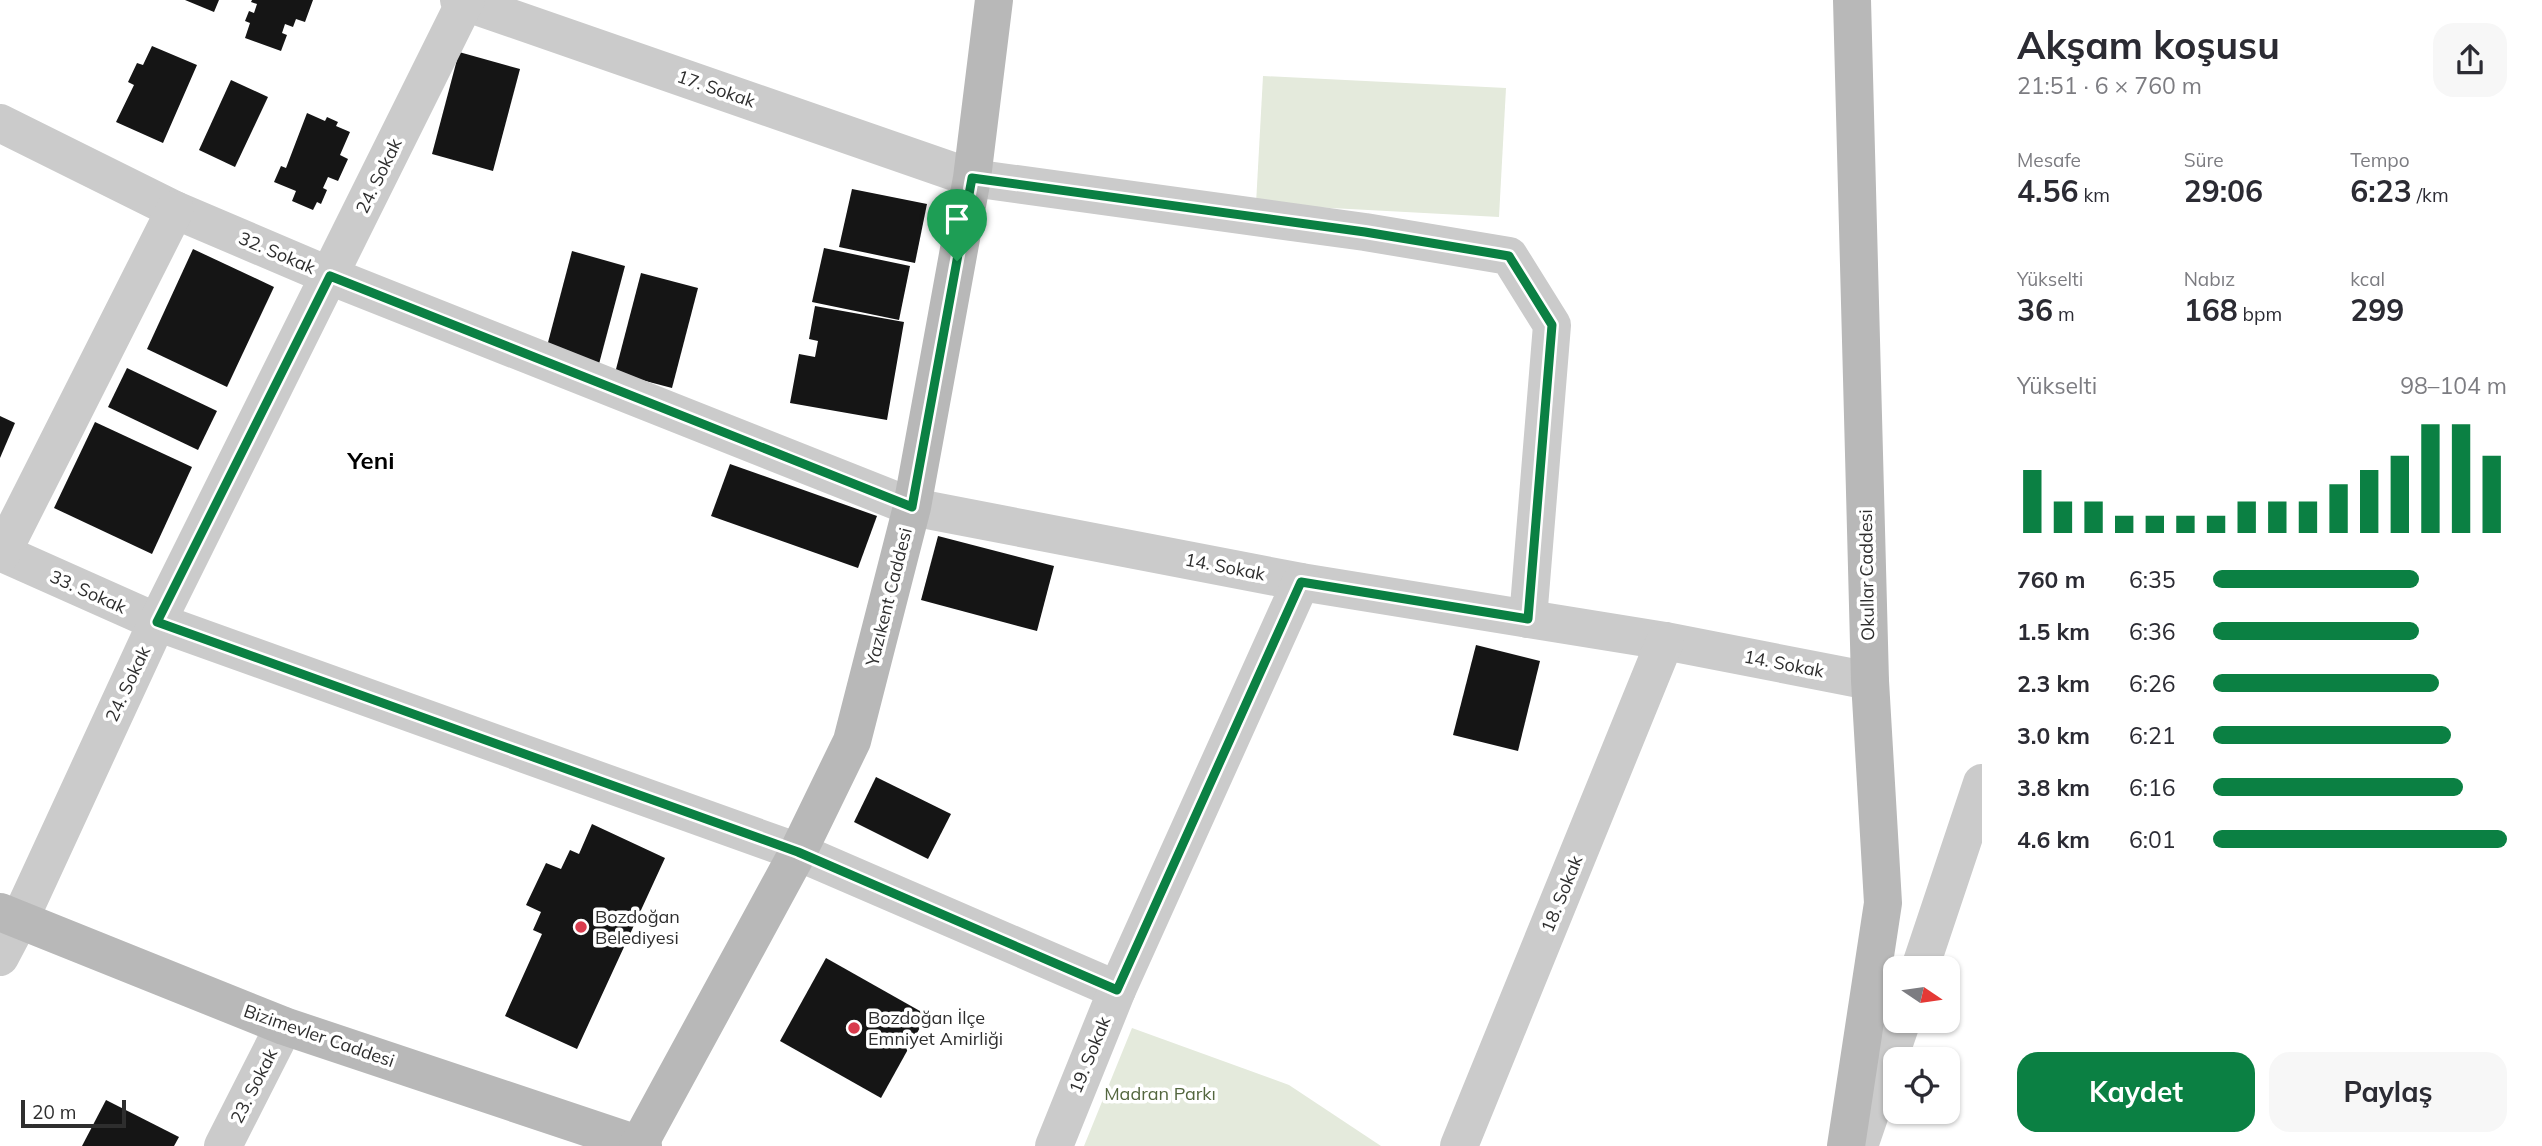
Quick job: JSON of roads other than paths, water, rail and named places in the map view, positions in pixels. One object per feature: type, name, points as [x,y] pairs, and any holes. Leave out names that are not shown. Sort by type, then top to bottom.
[{"type":"street","name":"Yazıkent Caddesi","points":[[640,1145],[798,852],[852,741],[912,507],[972,178],[994,0]]},
{"type":"street","name":"Okullar Caddesi","points":[[1846,1146],[1884,903],[1870,681],[1852,0]]},
{"type":"street","name":"17. Sokak","points":[[464,1],[972,178],[1365,232],[1509,256],[1552,325],[1528,619]]},
{"type":"street","name":"24. Sokak","points":[[0,957],[10,916],[330,276],[464,1]]},
{"type":"street","name":"32. Sokak","points":[[0,123],[175,210],[330,276],[912,507]]},
{"type":"street","points":[[1,553],[175,210]]},
{"type":"street","name":"14. Sokak","points":[[912,507],[1301,582],[1665,641],[1870,681]]},
{"type":"street","name":"33. Sokak","points":[[1,553],[157,622],[798,852],[1117,990]]},
{"type":"street","name":"19. Sokak","points":[[1054,1146],[1117,990],[1301,582]]},
{"type":"street","name":"18. Sokak","points":[[1459,1146],[1665,641]]},
{"type":"street","points":[[1924,956],[1982,783]]},
{"type":"street","name":"Bizimevler Caddesi","points":[[10,916],[284,1026],[640,1145]]},
{"type":"street","name":"23. Sokak","points":[[223,1146],[284,1026]]},
{"type":"street","points":[[1860,1146],[1898,1033]]},
{"type":"place","name":"Bozdoğan Belediyesi","points":[[581,927]]},
{"type":"place","name":"Bozdoğan İlçe Emniyet Amirliği","points":[[854,1028]]},
{"type":"district","name":"Yeni","points":[[371,461]]},
{"type":"park label","name":"Madran Parkı","points":[[1160,1094]]}]
